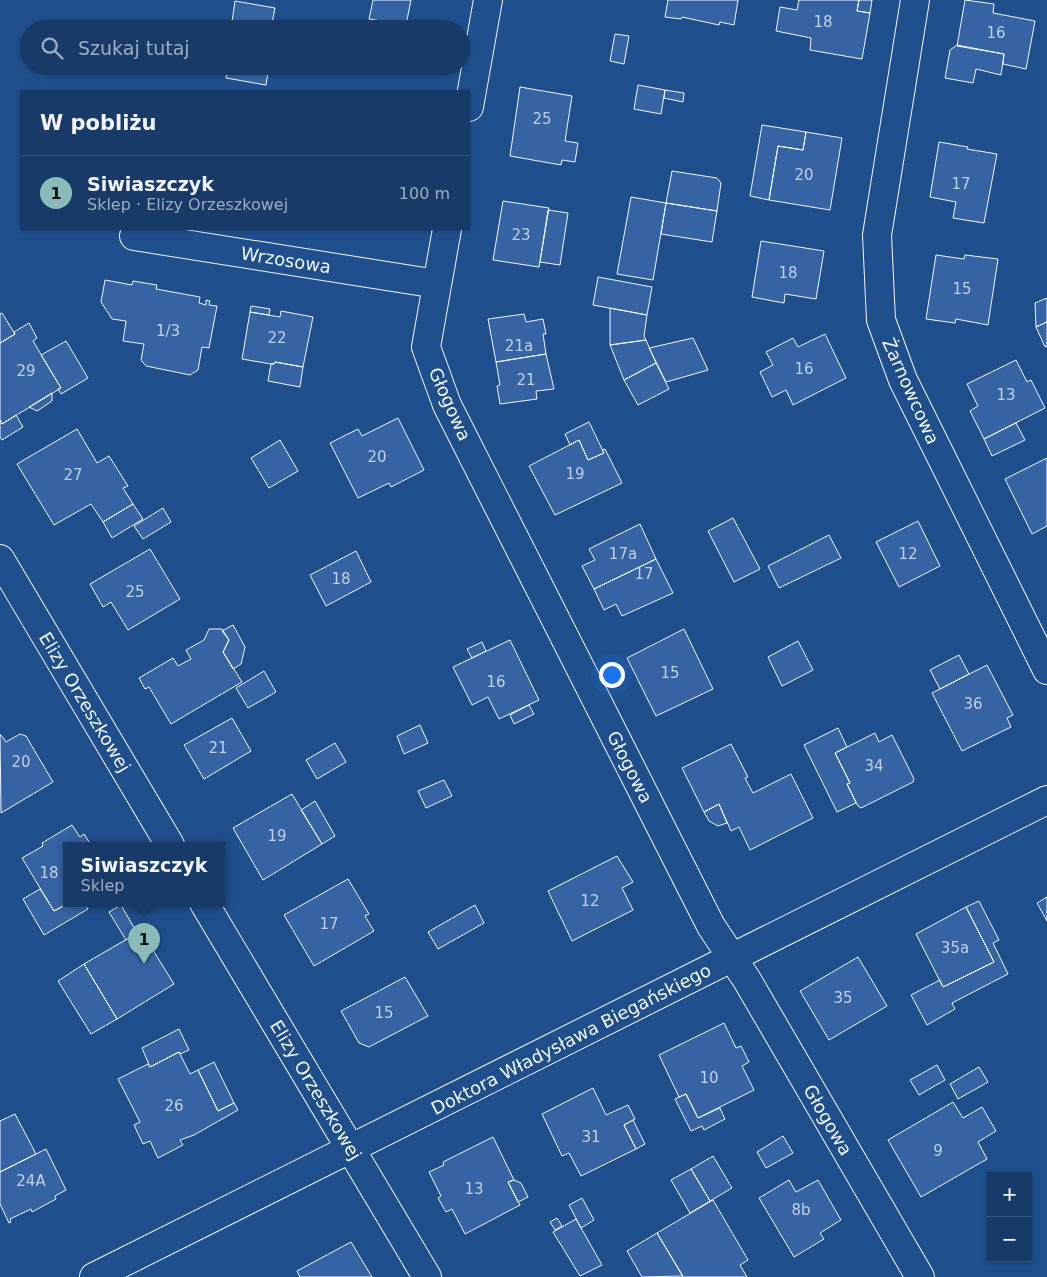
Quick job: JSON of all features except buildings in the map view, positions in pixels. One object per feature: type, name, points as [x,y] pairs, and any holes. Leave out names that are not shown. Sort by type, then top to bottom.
[{"type":"street","points":[[470,100],[488,0]]},
{"type":"street","name":"Żarnowcowa","points":[[915,0],[877,236],[881,320],[902,380],[1047,670]]},
{"type":"street","name":"Głogowa","points":[[447,230],[426,347],[447,405],[712,926],[747,980],[920,1277]]},
{"type":"street","name":"Wrzosowa","points":[[134,236],[438,284]]},
{"type":"street","name":"Elizy Orzeszkowej","points":[[0,559],[168,842]]},
{"type":"street","name":"Doktora Władysława Biegańskiego","points":[[94,1277],[1047,800]]},
{"type":"street","name":"Elizy Orzeszkowej","points":[[206,907],[427,1277]]},
{"type":"place","name":"Siwiaszczyk","points":[[144,964]]}]
